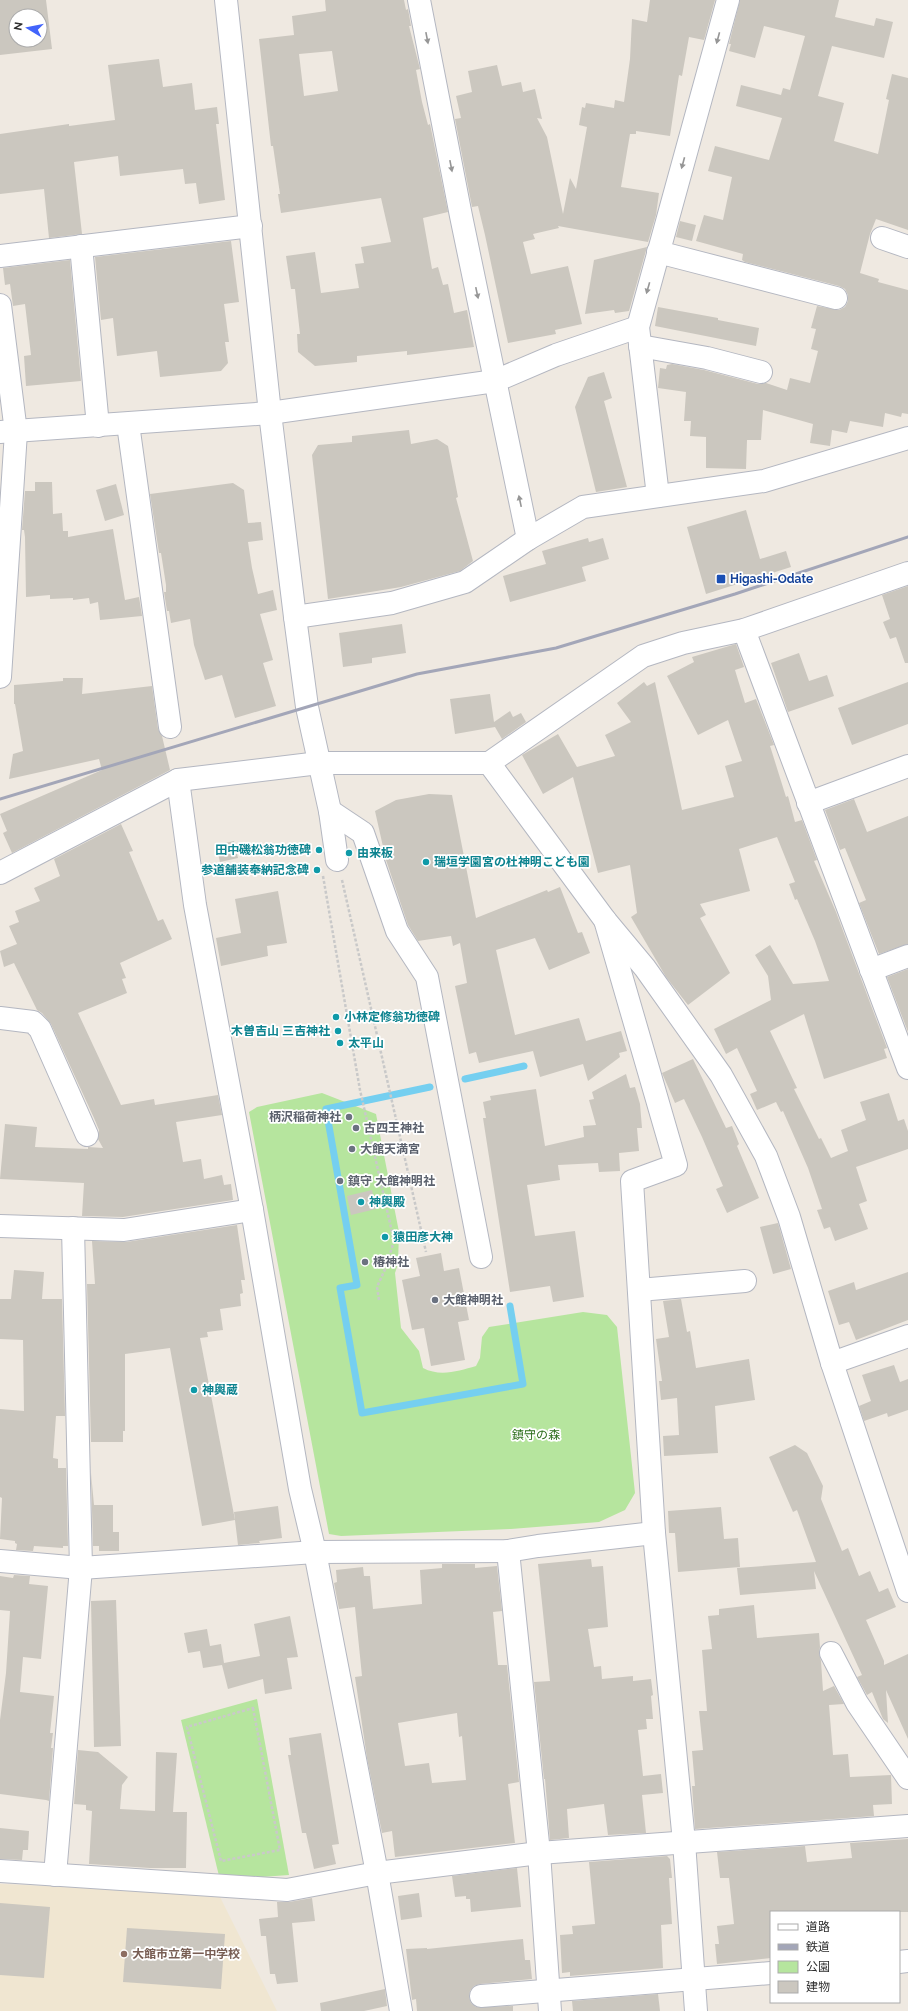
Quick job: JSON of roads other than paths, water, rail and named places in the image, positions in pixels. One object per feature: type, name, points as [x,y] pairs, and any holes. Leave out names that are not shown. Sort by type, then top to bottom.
[{"type":"street","points":[[226,0],[270,413],[294,617],[307,707],[330,811],[337,860]]},
{"type":"street","points":[[419,0],[528,539]]},
{"type":"street","points":[[658,496],[639,337],[658,252],[728,0]]},
{"type":"street","points":[[0,256],[250,226]]},
{"type":"street","points":[[882,238],[908,247]]},
{"type":"street","points":[[81,246],[98,426]]},
{"type":"street","points":[[658,252],[836,298]]},
{"type":"street","points":[[0,305],[8,432],[0,677]]},
{"type":"street","points":[[8,432],[270,413],[495,381],[556,355],[639,337],[707,358],[761,372]]},
{"type":"street","points":[[128,424],[170,726]]},
{"type":"street","points":[[294,617],[392,603],[465,582],[528,539],[583,507],[764,481],[908,438]]},
{"type":"street","points":[[0,873],[178,780],[319,763],[489,762],[642,656],[683,643],[744,630],[908,573]]},
{"type":"street","points":[[744,630],[908,1068]]},
{"type":"street","points":[[489,762],[605,920],[645,968],[721,1074],[766,1156],[789,1217],[832,1362],[908,1591]]},
{"type":"street","points":[[808,803],[908,766]]},
{"type":"street","points":[[178,780],[195,905],[252,1210],[300,1489],[316,1552],[377,1873],[401,2011]]},
{"type":"street","points":[[330,811],[363,833],[397,931],[427,977],[481,1257]]},
{"type":"street","points":[[605,920],[676,1165],[632,1181],[654,1533],[684,1842],[696,2011]]},
{"type":"street","points":[[871,970],[908,956]]},
{"type":"street","points":[[0,1018],[33,1022],[40,1029],[87,1135]]},
{"type":"street","points":[[0,1226],[124,1230],[252,1210]]},
{"type":"street","points":[[55,1875],[81,1568],[73,1228]]},
{"type":"street","points":[[639,1290],[745,1281]]},
{"type":"street","points":[[832,1362],[908,1336]]},
{"type":"street","points":[[0,1561],[81,1568],[316,1552],[508,1551],[538,1546],[654,1533]]},
{"type":"street","points":[[508,1551],[539,1853],[549,2000]]},
{"type":"street","points":[[831,1654],[857,1703],[908,1778]]},
{"type":"street","points":[[0,1871],[287,1890],[377,1873],[539,1853],[908,1826]]},
{"type":"street","points":[[481,1996],[549,2000],[694,1979],[770,1973]]},
{"type":"waterway","points":[[465,1079],[524,1066]]},
{"type":"waterway","points":[[430,1087],[326,1109],[357,1285],[340,1288],[362,1413],[523,1384],[510,1306]]},
{"type":"railway","points":[[0,799],[417,674],[556,648],[735,594],[908,537]]},
{"type":"place","name":"Higashi-Odate","points":[[721,579]]},
{"type":"place","name":"田中磯松翁功徳碑","points":[[319,850]]},
{"type":"place","name":"由来板","points":[[349,853]]},
{"type":"place","name":"瑞垣学園宮の杜神明こども園","points":[[426,862]]},
{"type":"place","name":"参道舗装奉納記念碑","points":[[317,870]]},
{"type":"place","name":"小林定修翁功徳碑","points":[[336,1017]]},
{"type":"place","name":"木曽吉山 三吉神社","points":[[338,1031]]},
{"type":"place","name":"太平山","points":[[340,1043]]},
{"type":"place","name":"柄沢稲荷神社","points":[[349,1117]]},
{"type":"place","name":"古四王神社","points":[[356,1128]]},
{"type":"place","name":"大館天満宮","points":[[352,1149]]},
{"type":"place","name":"鎮守 大館神明社","points":[[340,1181]]},
{"type":"place","name":"神輿殿","points":[[361,1202]]},
{"type":"place","name":"猿田彦大神","points":[[385,1237]]},
{"type":"place","name":"椿神社","points":[[365,1262]]},
{"type":"place","name":"大館神明社","points":[[435,1300]]},
{"type":"place","name":"神輿蔵","points":[[194,1390]]},
{"type":"place","name":"大館市立第一中学校","points":[[124,1954]]},
{"type":"park label","name":"鎮守の森","points":[[536,1435]]}]
